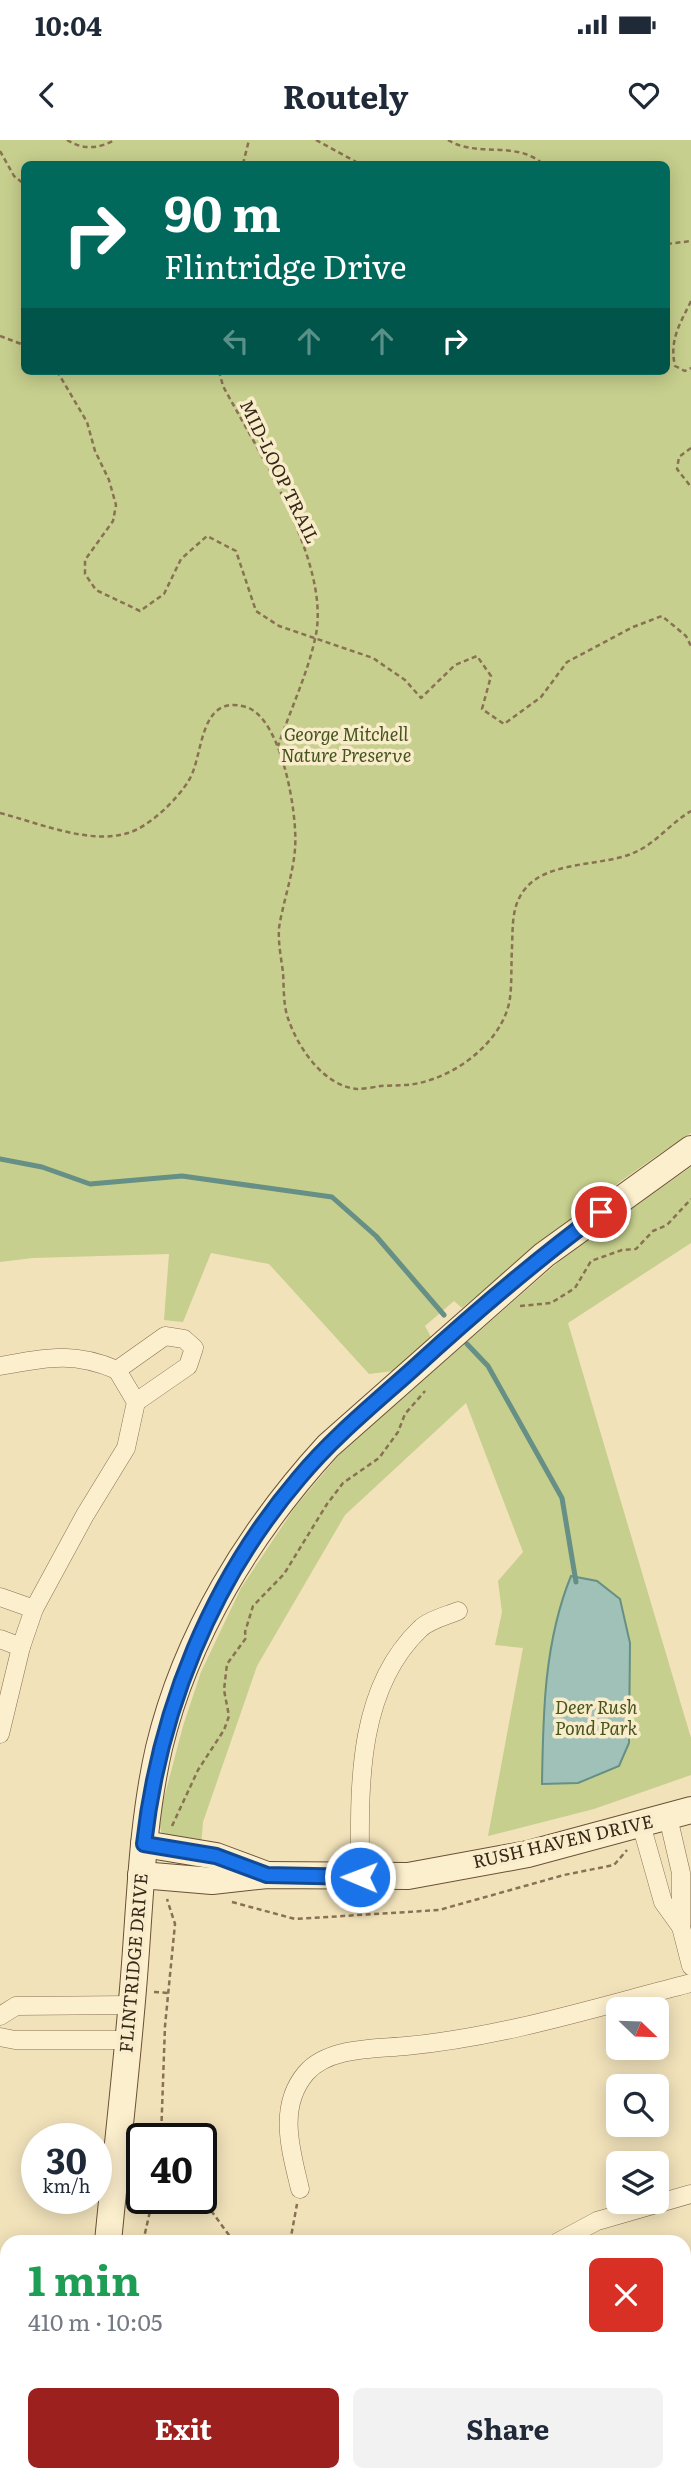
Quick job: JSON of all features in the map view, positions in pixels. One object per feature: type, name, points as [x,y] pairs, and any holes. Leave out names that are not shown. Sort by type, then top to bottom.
[{"type":"street","name":"FLINTRIDGE DRIVE","points":[[109,2235],[132,2005],[151,1877],[159,1748],[189,1661],[247,1548],[299,1478],[328,1446],[417,1365],[544,1255],[691,1149]]},
{"type":"street","points":[[117,1370],[165,1336],[184,1339],[194,1349],[188,1366],[136,1402]]},
{"type":"street","points":[[0,1366],[46,1359],[89,1358],[117,1370],[136,1402],[127,1448],[85,1515],[34,1609],[21,1647],[0,1734]]},
{"type":"street","points":[[0,1597],[34,1609]]},
{"type":"street","points":[[360,1877],[361,1781],[364,1746],[373,1710],[401,1651],[421,1627],[458,1611]]},
{"type":"street","points":[[0,1639],[21,1647]]},
{"type":"street","name":"RUSH HAVEN DRIVE","points":[[151,1877],[237,1881],[267,1875],[408,1877],[528,1854],[679,1814]]},
{"type":"street","points":[[679,1814],[681,1927],[691,1966]]},
{"type":"street","points":[[641,1824],[663,1902],[681,1927]]},
{"type":"street","name":"RUSH HAVEN DRIVE","points":[[154,1846],[216,1856],[267,1875]]},
{"type":"street","points":[[300,2189],[289,2145],[288,2119],[292,2092],[307,2071],[323,2060],[344,2053],[444,2042],[508,2030],[691,1983]]},
{"type":"street","points":[[0,2016],[16,2006],[132,2005]]},
{"type":"street","points":[[0,2037],[15,2040],[129,2040]]},
{"type":"street","points":[[571,2235],[597,2221],[691,2194]]},
{"type":"path","points":[[67,140],[85,148],[102,147],[115,140]]},
{"type":"path","points":[[244,161],[249,140]]},
{"type":"path","points":[[316,140],[354,161]]},
{"type":"path","points":[[448,140],[459,148],[512,150],[536,161]]},
{"type":"path","points":[[0,150],[14,176],[21,182]]},
{"type":"path","points":[[670,244],[691,241]]},
{"type":"path","points":[[691,301],[673,337],[671,350],[675,366],[685,371],[691,368]]},
{"type":"path","points":[[0,336],[21,344]]},
{"type":"path","points":[[59,375],[87,422],[94,451],[109,481],[116,505],[113,520],[85,560],[85,574],[96,590],[140,611],[164,594],[180,559],[207,536],[236,551],[256,611],[279,626],[373,657],[405,680],[421,698],[455,665],[477,656],[491,676],[482,709],[504,724],[541,697],[567,662],[633,627],[662,617],[686,636],[691,646]]},
{"type":"path","name":"MID-LOOP TRAIL","points":[[220,375],[223,386],[295,523],[313,574],[318,605],[316,638],[278,746]]},
{"type":"path","points":[[691,448],[679,457],[677,469],[691,487]]},
{"type":"path","points":[[0,813],[92,836],[128,833],[145,824],[180,793],[191,778],[202,734],[213,715],[226,706],[244,707],[259,713],[278,746],[293,808],[295,848],[279,932],[288,1019],[300,1045],[317,1067],[338,1084],[356,1089],[419,1083],[449,1072],[491,1041],[502,1023],[510,1000],[514,909],[526,887],[538,879],[579,864],[628,855],[654,843],[680,817],[691,811]]},
{"type":"path","points":[[514,1307],[551,1303],[575,1288],[580,1275],[591,1261],[622,1250],[636,1249],[653,1231],[667,1225],[691,1199]]},
{"type":"path","points":[[154,1846],[165,1837],[177,1819],[198,1770],[211,1755],[227,1723],[229,1716],[224,1690],[227,1664],[246,1638],[245,1632],[253,1606],[284,1574],[343,1483],[379,1458],[405,1414],[431,1385]]},
{"type":"path","points":[[151,1877],[171,1906],[175,1924],[165,2026],[162,2123]]},
{"type":"path","points":[[291,2235],[300,2189]]},
{"type":"path","points":[[145,2235],[150,2214]]},
{"type":"path","points":[[214,2214],[229,2235]]},
{"type":"green space","name":"George Mitchell Nature Preserve","points":[[0,140],[691,140],[691,1133],[602,1195],[462,1308],[454,1301],[425,1326],[431,1337],[393,1371],[369,1374],[269,1264],[211,1253],[183,1322],[164,1320],[169,1254],[33,1258],[0,1262]]},
{"type":"green space","name":"Deer Rush Pond Park","points":[[691,1167],[691,1243],[568,1323],[691,1738],[691,1775],[594,1809],[488,1836],[523,1648],[495,1645],[502,1612],[498,1581],[523,1552],[466,1403],[345,1515],[257,1666],[203,1822],[201,1846],[162,1834],[158,1821],[183,1726],[201,1672],[241,1588],[295,1507],[345,1448],[570,1252]]},
{"type":"water","points":[[571,1576],[597,1581],[620,1599],[630,1643],[629,1743],[619,1766],[578,1783],[542,1784],[544,1705],[550,1652],[555,1626]]},
{"type":"waterway","points":[[0,1159],[42,1167],[90,1184],[182,1176],[332,1197],[376,1236],[444,1315]]},
{"type":"waterway","points":[[467,1344],[488,1366],[562,1498],[576,1582]]},
{"type":"route","points":[[360,1877],[267,1875],[216,1856],[144,1844],[159,1748],[170,1713],[189,1661],[220,1595],[247,1548],[299,1478],[328,1446],[427,1356],[544,1255],[601,1212]]}]
